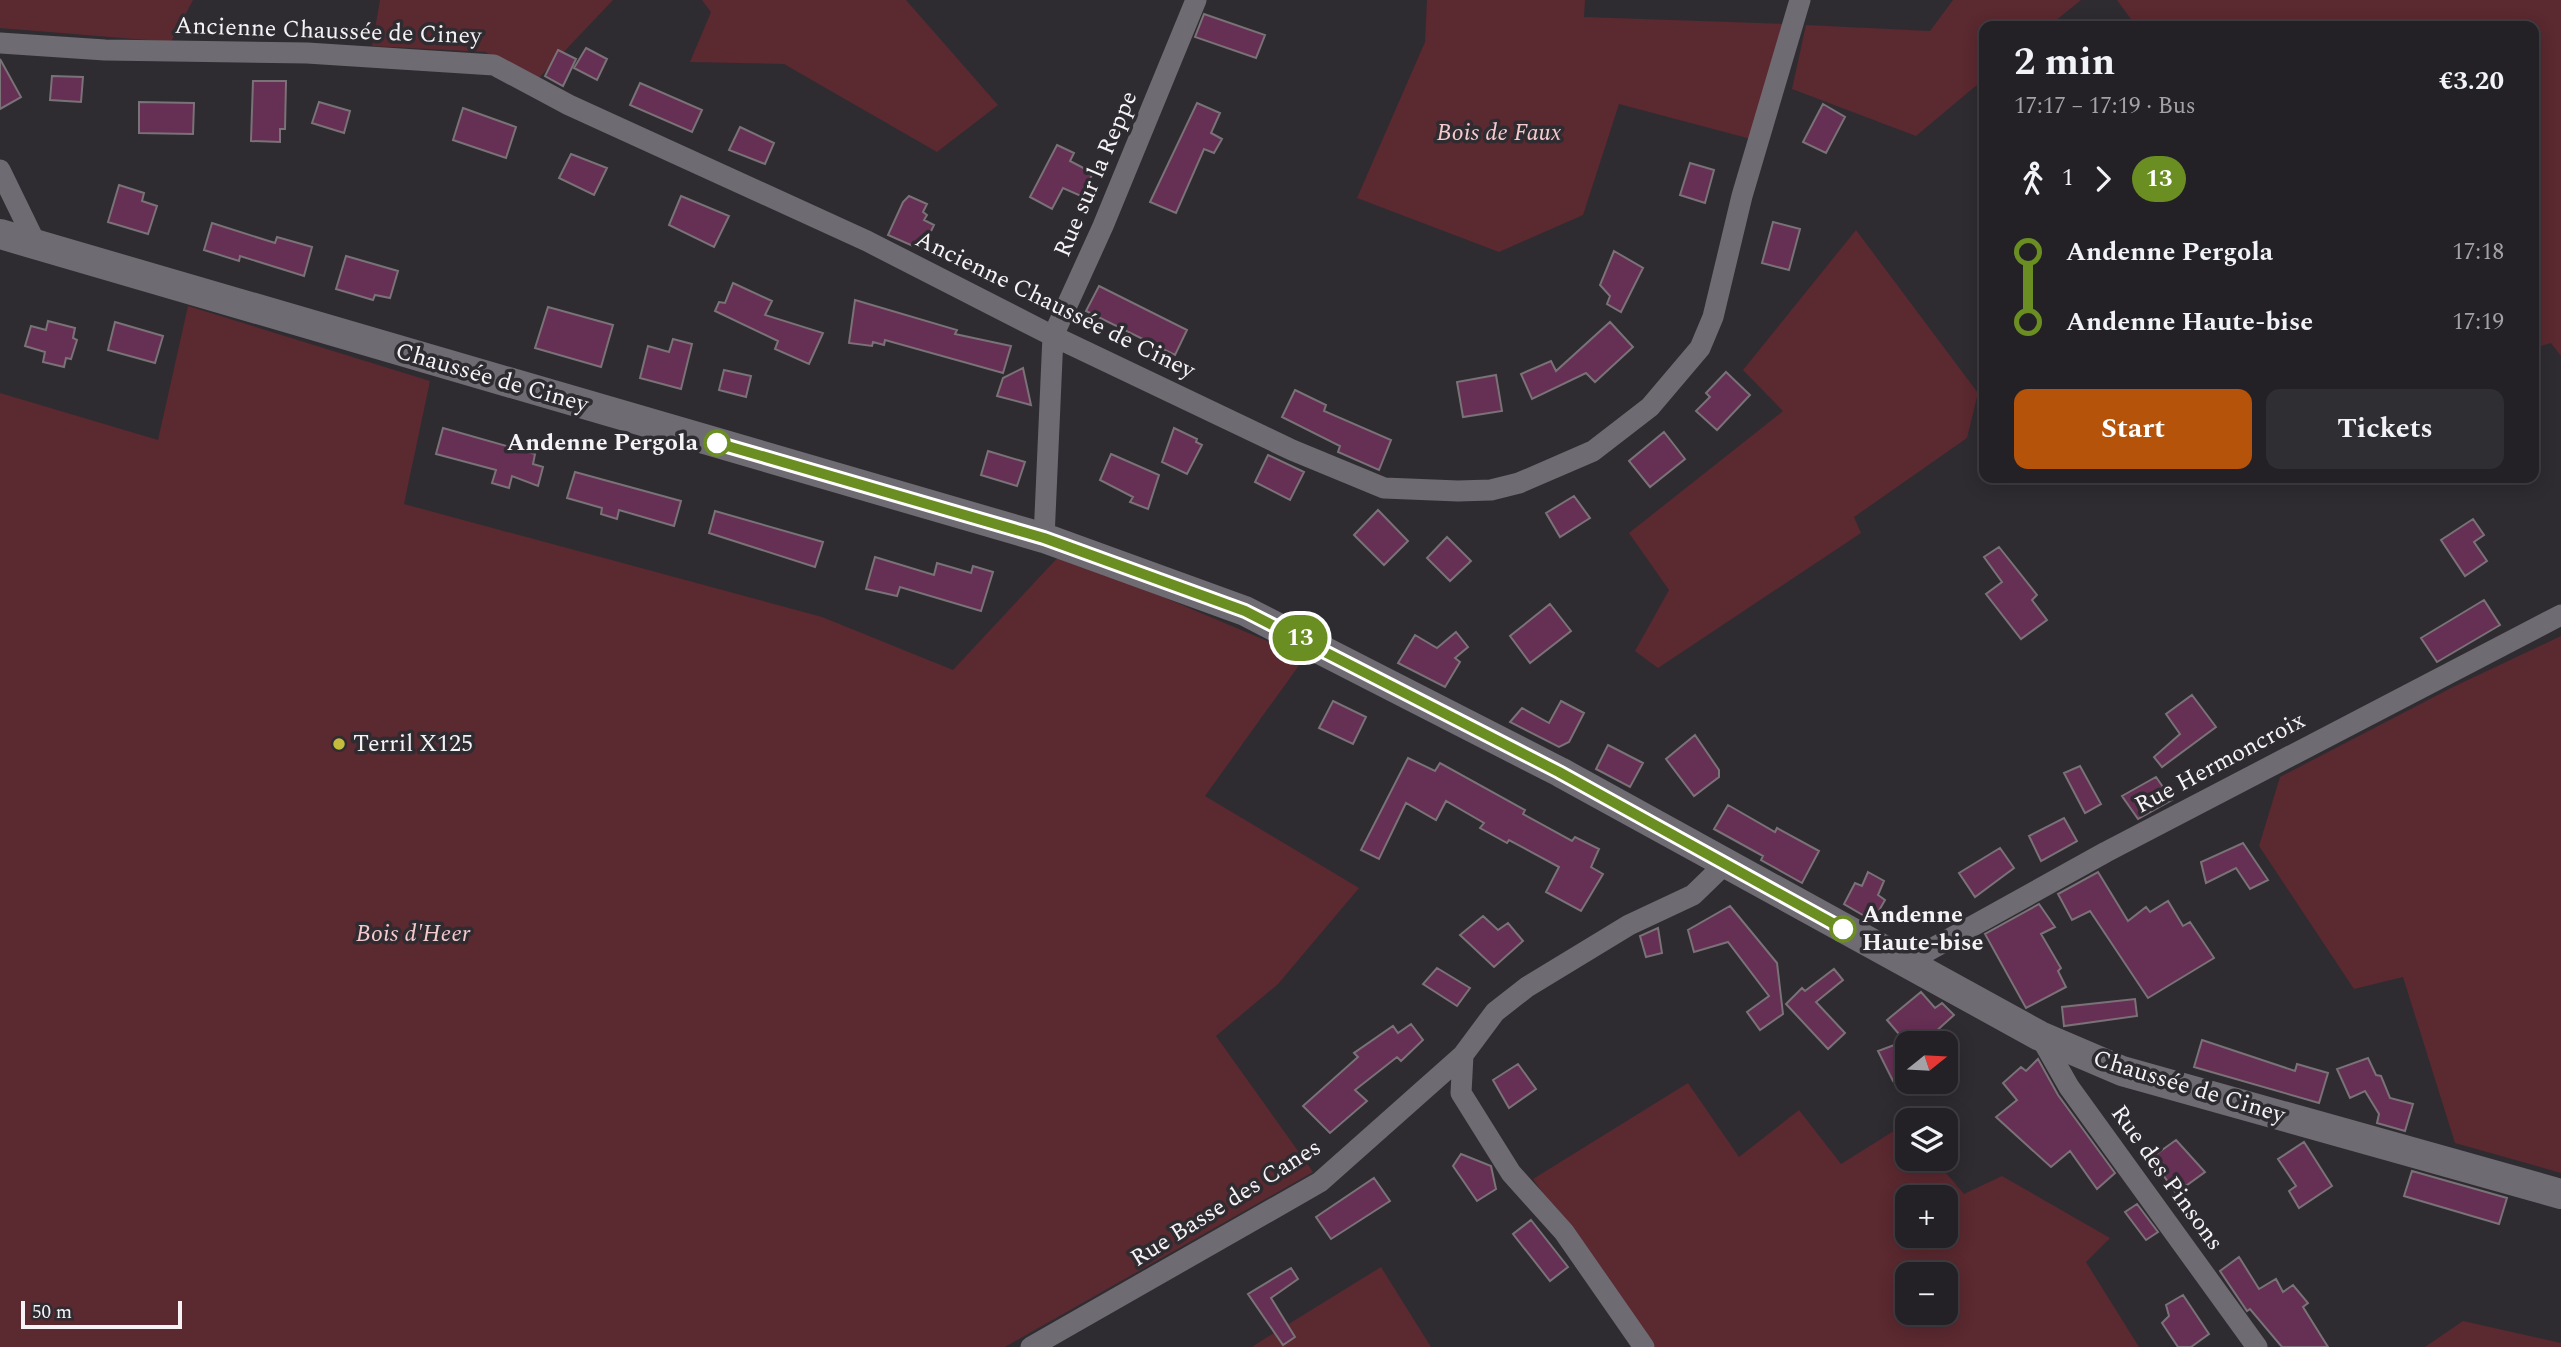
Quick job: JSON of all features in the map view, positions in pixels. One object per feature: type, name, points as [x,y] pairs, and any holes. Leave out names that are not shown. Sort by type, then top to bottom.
[{"type":"main road","name":"Chaussée de Ciney","points":[[0,234],[1044,538],[1245,611],[1547,765],[2040,1036],[2122,1071],[2561,1194]]},
{"type":"street","name":"Rue sur la Reppe","points":[[1044,538],[1054,336],[1103,226],[1196,0]]},
{"type":"street","name":"Ancienne Chaussée de Ciney","points":[[0,43],[105,50],[307,53],[494,65],[569,105],[866,241],[1054,336],[1292,450],[1384,488],[1422,492],[1491,490],[1558,468],[1624,430],[1678,377],[1700,348],[1713,317],[1742,196],[1800,0]]},
{"type":"street","points":[[0,170],[36,244]]},
{"type":"street","name":"Rue Hermoncroix","points":[[1906,963],[2106,852],[2561,615]]},
{"type":"street","name":"Rue Basse des Canes","points":[[1031,1347],[1320,1182],[1463,1055],[1495,1012],[1527,987],[1629,925],[1693,895],[1725,864]]},
{"type":"street","name":"Rue des Pinsons","points":[[2040,1036],[2069,1087],[2257,1347]]},
{"type":"street","points":[[1463,1055],[1461,1093],[1511,1173],[1564,1232],[1644,1347]]},
{"type":"green space","points":[[0,0],[193,0],[171,42],[0,28]]},
{"type":"green space","points":[[380,0],[613,0],[539,78],[485,52],[372,46]]},
{"type":"green space","points":[[702,0],[906,0],[998,105],[937,152],[784,64],[690,62],[711,12]]},
{"type":"green space","name":"Bois de Faux","points":[[1427,0],[1585,0],[1584,17],[1784,24],[1751,139],[1619,104],[1583,215],[1499,252],[1357,198],[1425,42]]},
{"type":"green space","points":[[1953,0],[2081,0],[2055,21],[1979,21],[1979,83],[1916,136],[1792,89],[1806,25],[1930,31]]},
{"type":"green space","points":[[2117,0],[2561,0],[2561,356],[2551,343],[2539,347],[2539,21],[2132,21]]},
{"type":"green space","points":[[1856,230],[1978,393],[1967,438],[1854,517],[1861,533],[1658,668],[1635,651],[1669,590],[1629,533],[1783,411],[1743,370]]},
{"type":"green space","name":"Bois d'Heer","points":[[188,306],[430,381],[404,504],[822,617],[953,670],[1061,554],[1305,657],[1205,796],[1359,888],[1278,984],[1216,1036],[1313,1172],[1005,1347],[0,1347],[0,393],[158,440]]},
{"type":"green space","points":[[2561,636],[2561,1173],[2455,1143],[2403,977],[2354,989],[2259,846],[2280,777],[2453,687]]},
{"type":"green space","points":[[1688,1083],[1739,1157],[1799,1110],[1841,1164],[1895,1130],[1895,1171],[1944,1171],[1956,1185],[1895,1185],[1895,1248],[1958,1248],[1958,1187],[1964,1194],[2002,1176],[2110,1238],[2086,1262],[2139,1347],[1650,1347],[1533,1179]]},
{"type":"green space","points":[[1381,1267],[1431,1347],[1252,1347],[1261,1341]]},
{"type":"green space","points":[[2463,1321],[2561,1343],[2561,1347],[2425,1347]]},
{"type":"building","points":[[1204,14],[1265,35],[1256,58],[1195,37]]},
{"type":"building","points":[[586,48],[607,59],[597,80],[574,68]]},
{"type":"building","points":[[558,50],[576,59],[563,86],[545,76]]},
{"type":"building","points":[[0,59],[21,97],[0,109]]},
{"type":"building","points":[[52,76],[83,77],[81,102],[50,100]]},
{"type":"building","points":[[253,81],[286,81],[285,129],[280,129],[280,142],[251,141]]},
{"type":"building","points":[[640,83],[702,110],[692,132],[630,105]]},
{"type":"building","points":[[139,102],[194,103],[193,134],[139,133]]},
{"type":"building","points":[[319,102],[350,111],[344,133],[312,123]]},
{"type":"building","points":[[1197,103],[1220,113],[1211,133],[1222,139],[1214,153],[1204,149],[1176,213],[1150,202]]},
{"type":"building","points":[[1823,104],[1845,117],[1826,153],[1803,142]]},
{"type":"building","points":[[463,108],[516,127],[506,158],[453,140]]},
{"type":"building","points":[[740,127],[774,143],[765,164],[729,150]]},
{"type":"building","points":[[1057,145],[1074,153],[1070,161],[1093,173],[1081,196],[1063,188],[1052,209],[1030,197]]},
{"type":"building","points":[[571,154],[607,168],[594,195],[559,178]]},
{"type":"building","points":[[1690,163],[1714,170],[1705,203],[1680,195]]},
{"type":"building","points":[[119,185],[144,193],[142,201],[157,206],[148,234],[108,222]]},
{"type":"building","points":[[681,196],[729,216],[714,247],[669,225]]},
{"type":"building","points":[[909,196],[927,204],[923,212],[927,215],[924,220],[934,225],[922,250],[888,235],[903,202]]},
{"type":"building","points":[[1773,222],[1800,229],[1789,270],[1762,263]]},
{"type":"building","points":[[212,223],[275,243],[277,237],[312,247],[304,276],[240,256],[239,261],[204,250]]},
{"type":"building","points":[[1614,251],[1643,268],[1621,312],[1607,304],[1610,296],[1600,285]]},
{"type":"building","points":[[346,256],[398,271],[390,298],[375,295],[373,300],[336,289]]},
{"type":"building","points":[[733,283],[772,301],[765,315],[823,333],[809,364],[775,349],[778,341],[715,311],[719,302],[725,303]]},
{"type":"building","points":[[1099,286],[1187,330],[1175,355],[1086,311]]},
{"type":"building","points":[[855,300],[957,330],[955,334],[1011,346],[1003,373],[885,340],[884,345],[873,342],[872,346],[849,343]]},
{"type":"building","points":[[548,307],[613,325],[601,367],[535,348]]},
{"type":"building","points":[[48,321],[75,328],[73,338],[77,340],[71,359],[66,358],[64,367],[43,362],[45,352],[25,346],[31,326],[46,330]]},
{"type":"building","points":[[115,322],[163,336],[155,363],[108,350]]},
{"type":"building","points":[[1610,322],[1633,347],[1595,382],[1586,373],[1532,399],[1521,374],[1551,361],[1556,371]]},
{"type":"building","points":[[673,339],[692,344],[681,389],[640,378],[648,346],[669,352]]},
{"type":"building","points":[[1023,368],[1031,405],[997,396],[1003,378]]},
{"type":"building","points":[[724,370],[751,376],[746,397],[719,390]]},
{"type":"building","points":[[1726,372],[1750,395],[1717,430],[1696,411],[1710,397],[1706,393]]},
{"type":"building","points":[[1496,375],[1502,411],[1463,417],[1457,382]]},
{"type":"building","points":[[1295,390],[1326,405],[1324,411],[1391,440],[1379,470],[1338,452],[1340,446],[1282,417]]},
{"type":"building","points":[[443,428],[535,454],[533,464],[543,467],[538,486],[512,476],[509,488],[492,483],[496,470],[436,454]]},
{"type":"building","points":[[1174,428],[1197,439],[1196,442],[1202,445],[1187,474],[1162,462]]},
{"type":"building","points":[[1664,432],[1685,459],[1650,487],[1629,461]]},
{"type":"building","points":[[988,451],[1025,462],[1017,486],[981,475]]},
{"type":"building","points":[[1111,454],[1159,475],[1148,509],[1130,502],[1133,497],[1100,480]]},
{"type":"building","points":[[1268,455],[1304,472],[1290,500],[1255,482]]},
{"type":"building","points":[[575,472],[681,501],[674,526],[619,510],[617,519],[601,514],[602,508],[567,498]]},
{"type":"building","points":[[1574,496],[1590,518],[1560,537],[1546,513]]},
{"type":"building","points":[[1378,510],[1408,541],[1384,565],[1354,535]]},
{"type":"building","points":[[715,511],[823,542],[815,567],[709,533]]},
{"type":"building","points":[[2473,519],[2484,535],[2474,542],[2487,561],[2465,576],[2441,540]]},
{"type":"building","points":[[1447,537],[1471,561],[1450,581],[1427,558]]},
{"type":"building","points":[[1999,547],[2037,595],[2032,600],[2047,620],[2021,639],[1986,594],[2002,582],[1984,557]]},
{"type":"building","points":[[875,557],[934,575],[937,563],[971,573],[973,566],[993,572],[981,611],[900,587],[897,596],[866,589]]},
{"type":"building","points":[[2484,600],[2500,625],[2437,662],[2421,638]]},
{"type":"building","points":[[1550,604],[1571,631],[1530,663],[1510,636]]},
{"type":"building","points":[[1456,632],[1468,647],[1455,658],[1460,662],[1445,687],[1398,663],[1415,635],[1437,648]]},
{"type":"building","points":[[2192,695],[2216,727],[2162,767],[2154,757],[2180,734],[2166,714]]},
{"type":"building","points":[[1333,701],[1366,717],[1353,744],[1319,728]]},
{"type":"building","points":[[1561,701],[1584,713],[1569,742],[1559,747],[1510,722],[1522,708],[1549,723]]},
{"type":"building","points":[[1695,735],[1719,770],[1719,777],[1694,796],[1666,759]]},
{"type":"building","points":[[1608,745],[1643,763],[1630,787],[1596,769]]},
{"type":"building","points":[[1408,758],[1435,771],[1440,763],[1525,810],[1523,814],[1572,841],[1575,837],[1599,849],[1591,867],[1603,874],[1581,911],[1546,892],[1559,867],[1480,828],[1484,823],[1446,801],[1436,820],[1406,803],[1379,859],[1361,850]]},
{"type":"building","points":[[2080,766],[2101,804],[2085,813],[2064,773]]},
{"type":"building","points":[[2156,777],[2172,800],[2138,819],[2122,796]]},
{"type":"building","points":[[1728,805],[1775,832],[1777,828],[1819,851],[1802,883],[1761,860],[1763,856],[1714,829]]},
{"type":"building","points":[[2064,818],[2077,841],[2041,861],[2029,836]]},
{"type":"building","points":[[2243,843],[2268,880],[2250,889],[2236,868],[2206,883],[2201,862]]},
{"type":"building","points":[[2000,848],[2014,868],[1975,897],[1959,873]]},
{"type":"building","points":[[1868,872],[1884,881],[1878,895],[1885,900],[1873,921],[1844,904],[1855,883],[1862,886]]},
{"type":"building","points":[[2098,872],[2128,921],[2146,907],[2150,912],[2168,901],[2183,926],[2190,922],[2214,958],[2148,998],[2090,911],[2072,920],[2058,894]]},
{"type":"building","points":[[2039,904],[2055,927],[2041,934],[2061,968],[2058,971],[2066,987],[2026,1008],[1985,934]]},
{"type":"building","points":[[1730,906],[1777,963],[1783,1014],[1760,1030],[1747,1012],[1769,996],[1728,942],[1694,952],[1688,930]]},
{"type":"building","points":[[1483,916],[1498,930],[1508,923],[1523,941],[1494,967],[1460,935]]},
{"type":"building","points":[[1658,928],[1662,953],[1646,957],[1640,936]]},
{"type":"building","points":[[1437,968],[1470,988],[1457,1006],[1423,984]]},
{"type":"building","points":[[1834,969],[1843,980],[1816,1002],[1845,1033],[1828,1049],[1786,1004],[1802,988],[1805,991]]},
{"type":"building","points":[[1921,992],[1935,1008],[1942,1003],[1954,1015],[1936,1031],[1896,1031],[1887,1020]]},
{"type":"building","points":[[2135,999],[2137,1016],[2064,1026],[2062,1007]]},
{"type":"building","points":[[1411,1024],[1423,1040],[1401,1061],[1397,1057],[1355,1090],[1367,1101],[1330,1133],[1303,1106],[1358,1057],[1354,1053],[1393,1026],[1398,1033]]},
{"type":"building","points":[[2202,1040],[2295,1071],[2297,1064],[2328,1073],[2319,1103],[2194,1067]]},
{"type":"building","points":[[1895,1045],[1895,1080],[1893,1081],[1878,1051]]},
{"type":"building","points":[[2368,1058],[2376,1075],[2381,1076],[2390,1098],[2413,1104],[2405,1131],[2377,1123],[2379,1114],[2365,1091],[2350,1098],[2337,1069]]},
{"type":"building","points":[[2038,1059],[2058,1095],[2115,1173],[2097,1189],[2070,1151],[2051,1167],[1996,1117],[2017,1100],[2003,1083],[2021,1067],[2026,1071]]},
{"type":"building","points":[[1518,1064],[1536,1089],[1509,1108],[1493,1080]]},
{"type":"building","points":[[2176,1140],[2205,1172],[2176,1193],[2151,1158]]},
{"type":"building","points":[[2304,1142],[2332,1186],[2299,1208],[2289,1191],[2296,1186],[2278,1159]]},
{"type":"building","points":[[1461,1154],[1491,1166],[1496,1189],[1477,1201],[1453,1166]]},
{"type":"building","points":[[2412,1171],[2507,1198],[2499,1224],[2404,1196]]},
{"type":"building","points":[[1374,1178],[1390,1201],[1331,1239],[1316,1217]]},
{"type":"building","points":[[2137,1204],[2158,1232],[2146,1240],[2125,1212]]},
{"type":"building","points":[[1531,1220],[1568,1267],[1550,1281],[1513,1234]]},
{"type":"building","points":[[2239,1257],[2259,1289],[2276,1279],[2283,1292],[2293,1285],[2308,1303],[2303,1307],[2328,1347],[2282,1347],[2250,1309],[2247,1311],[2220,1271]]},
{"type":"building","points":[[1291,1268],[1298,1279],[1271,1298],[1295,1337],[1283,1345],[1248,1294]]},
{"type":"building","points":[[2183,1295],[2209,1334],[2191,1347],[2178,1347],[2162,1323],[2169,1316],[2166,1305]]},
{"type":"bus line","name":"13","points":[[717,443],[1044,538],[1245,611],[1559,772],[1843,929]]},
{"type":"place","name":"Andenne Pergola","points":[[717,443]]},
{"type":"place","name":"Terril X125","points":[[339,744]]},
{"type":"place","name":"Andenne Haute-bise","points":[[1843,929]]}]
